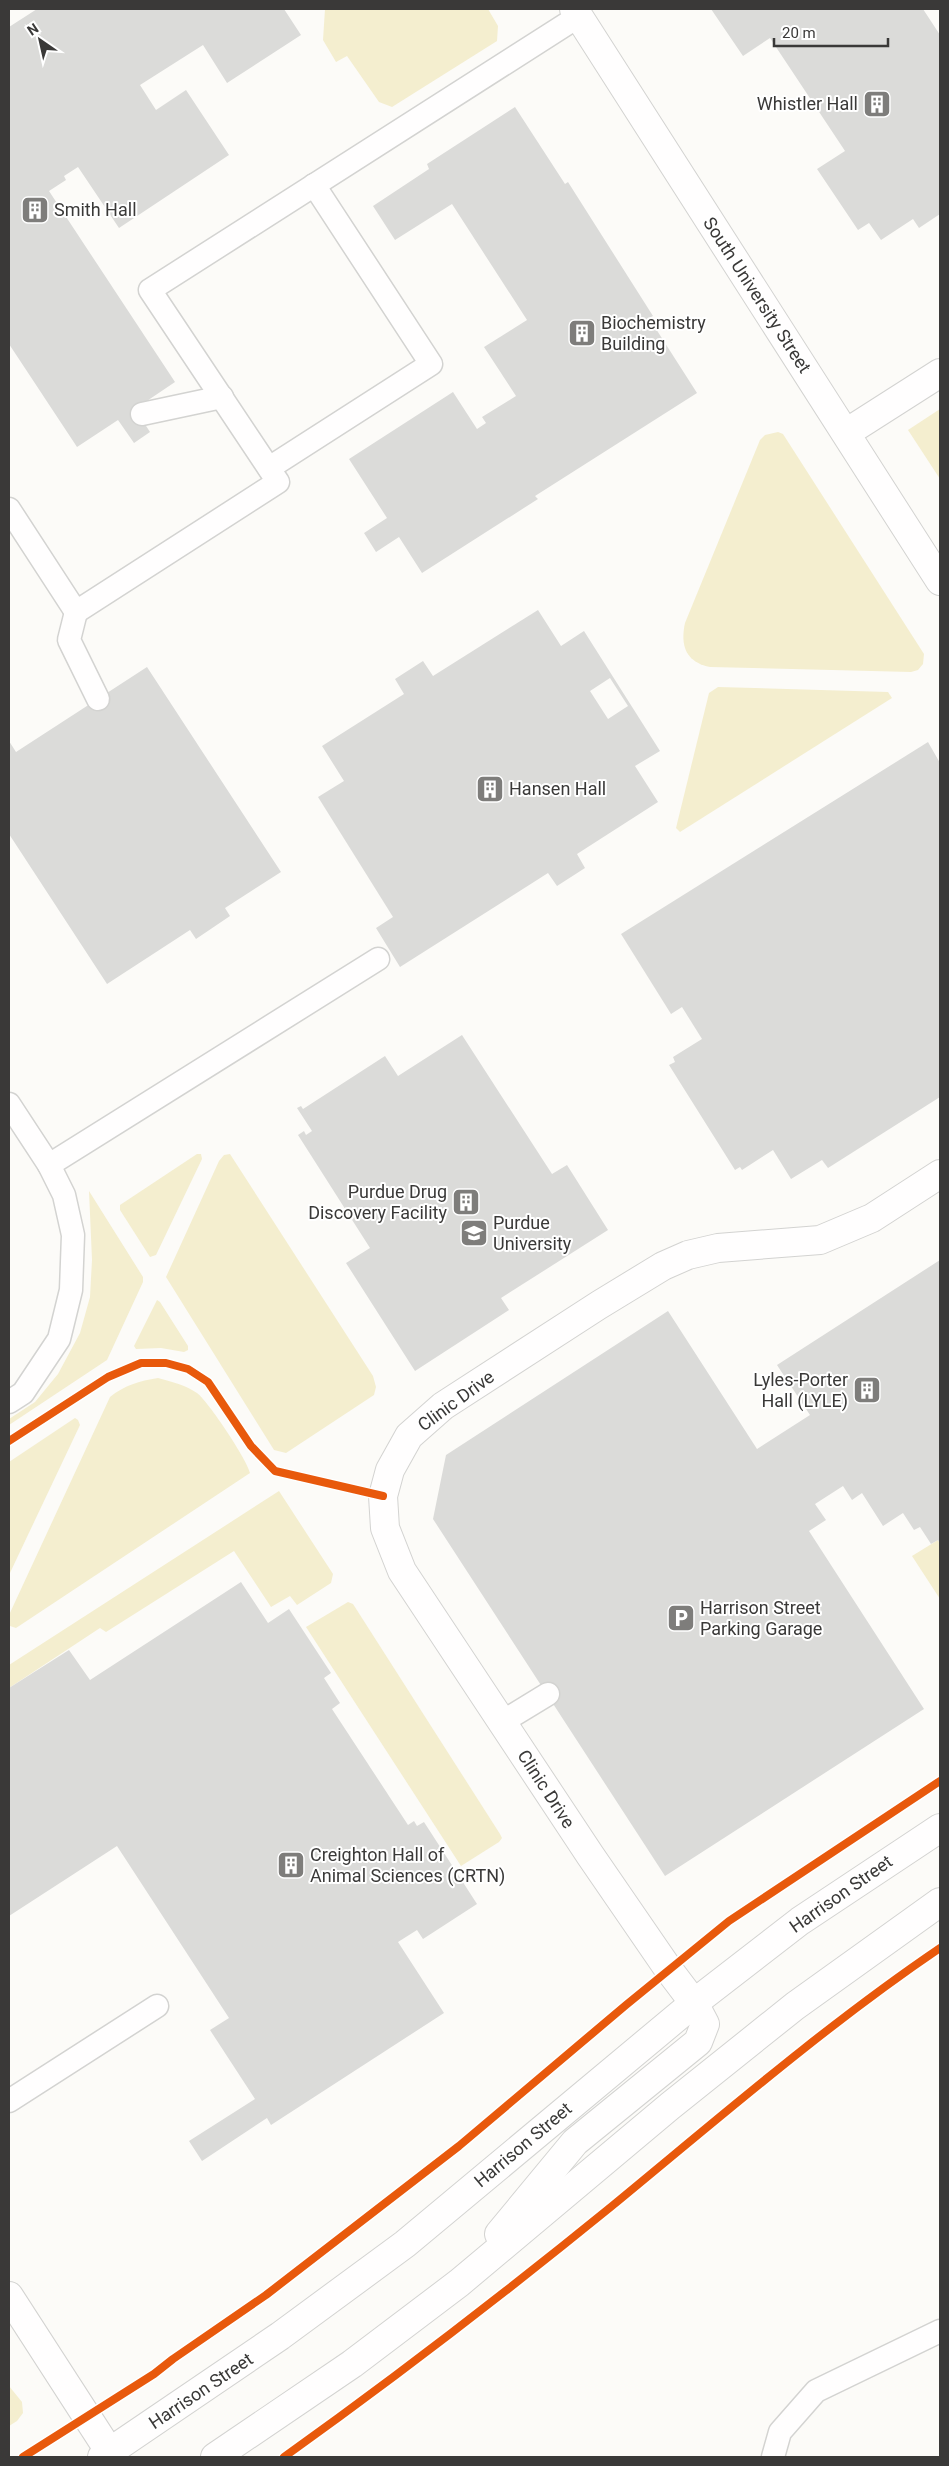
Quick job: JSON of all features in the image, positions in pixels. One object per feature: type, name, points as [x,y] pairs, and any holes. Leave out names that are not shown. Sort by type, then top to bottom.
[{"type":"main road","name":"South University Street","points":[[576,12],[940,581]]},
{"type":"main road","points":[[846,433],[940,373]]},
{"type":"main road","name":"Clinic Drive","points":[[459,2283],[575,2142],[698,2042],[705,2024],[694,2003],[647,1938],[402,1571],[385,1528],[383,1496],[390,1470],[409,1436],[443,1406],[663,1266],[688,1255],[718,1248],[820,1240],[872,1218],[940,1174]]},
{"type":"main road","name":"Harrison Street","points":[[108,2456],[280,2336],[405,2244],[694,2003],[800,1921],[940,1828]]},
{"type":"main road","points":[[215,2457],[352,2364],[459,2283],[670,2106],[795,2006],[940,1902]]},
{"type":"main road","points":[[9,2296],[108,2456]]},
{"type":"lane","points":[[98,699],[69,640],[76,612],[278,482],[150,290],[314,185],[576,12]]},
{"type":"lane","points":[[269,468],[431,364],[314,185]]},
{"type":"lane","points":[[142,414],[222,398]]},
{"type":"lane","points":[[9,509],[76,612]]},
{"type":"lane","points":[[49,1165],[378,959]]},
{"type":"lane","points":[[9,1104],[49,1165],[64,1195],[72,1235],[71,1290],[59,1339],[23,1393],[9,1402]]},
{"type":"lane","points":[[502,1722],[548,1694]]},
{"type":"lane","points":[[9,2101],[158,2006]]},
{"type":"lane","points":[[773,2457],[780,2432],[816,2391],[940,2331]]},
{"type":"shaded area","points":[[325,9],[488,9],[498,26],[497,41],[392,107],[379,102],[347,56],[336,62],[323,40]]},
{"type":"shaded area","points":[[940,409],[940,479],[908,430]]},
{"type":"shaded area","points":[[778,432],[783,434],[924,654],[923,664],[918,670],[911,672],[710,667],[695,661],[687,652],[683,639],[685,623],[760,440],[765,435]]},
{"type":"shaded area","points":[[718,687],[888,692],[892,698],[680,832],[676,828],[709,693]]},
{"type":"shaded area","points":[[197,1154],[201,1154],[202,1159],[156,1255],[150,1257],[120,1210],[120,1205]]},
{"type":"shaded area","points":[[230,1154],[373,1376],[376,1387],[374,1395],[286,1453],[274,1450],[166,1277],[219,1161],[224,1155]]},
{"type":"shaded area","points":[[89,1191],[143,1277],[143,1282],[107,1360],[9,1425],[9,1419],[35,1402],[58,1374],[80,1333],[90,1297],[92,1260]]},
{"type":"shaded area","points":[[157,1300],[188,1346],[188,1350],[184,1352],[161,1348],[136,1349],[134,1346]]},
{"type":"shaded area","points":[[158,1378],[188,1388],[202,1398],[235,1445],[248,1466],[250,1473],[16,1628],[10,1626],[9,1615],[110,1397],[132,1384]]},
{"type":"shaded area","points":[[75,1418],[80,1425],[9,1575],[9,1462]]},
{"type":"shaded area","points":[[279,1491],[333,1574],[331,1583],[297,1605],[290,1596],[271,1607],[234,1551],[106,1632],[100,1628],[9,1688],[9,1665]]},
{"type":"shaded area","points":[[938,1540],[940,1544],[940,1599],[912,1556]]},
{"type":"shaded area","points":[[348,1602],[353,1604],[502,1838],[499,1842],[461,1866],[306,1627]]},
{"type":"shaded area","points":[[9,2386],[22,2402],[23,2413],[17,2421],[9,2426]]},
{"type":"building","name":"Smith Hall","points":[[37,9],[284,9],[301,35],[227,83],[203,45],[140,85],[156,110],[186,90],[229,155],[119,228],[78,167],[64,176],[66,180],[49,191],[175,382],[135,409],[150,432],[134,443],[118,420],[77,447],[9,344],[9,27]]},
{"type":"building","name":"Whistler Hall","points":[[711,9],[923,9],[940,35],[940,214],[919,228],[913,219],[881,240],[869,223],[858,230],[817,169],[845,151],[770,38],[743,56]]},
{"type":"building","name":"Biochemistry Building","points":[[515,107],[565,184],[568,182],[653,316],[649,318],[697,393],[535,496],[538,499],[422,573],[399,537],[376,552],[364,533],[387,518],[349,459],[453,392],[477,429],[486,423],[482,417],[516,396],[484,347],[527,320],[452,204],[395,240],[373,206],[429,169],[427,164]]},
{"type":"building","name":"Hansen Hall","points":[[538,610],[561,646],[584,631],[660,751],[635,766],[658,802],[577,854],[585,868],[557,886],[548,873],[400,967],[376,928],[393,917],[318,797],[344,781],[322,746],[404,694],[395,679],[423,661],[433,676]],"holes":[[[610,678],[628,706],[608,719],[590,691]]]},
{"type":"building","points":[[147,667],[281,872],[225,908],[230,916],[196,939],[190,930],[107,984],[9,834],[9,741],[16,752]]},
{"type":"building","points":[[928,742],[940,763],[940,1097],[828,1168],[822,1160],[791,1179],[773,1150],[742,1170],[740,1167],[735,1170],[669,1065],[675,1062],[673,1057],[702,1039],[682,1007],[671,1014],[621,934]]},
{"type":"building","name":"Purdue Drug Discovery Facility","points":[[462,1035],[552,1174],[567,1165],[608,1230],[501,1298],[509,1310],[415,1371],[346,1263],[370,1248],[298,1135],[304,1131],[306,1135],[312,1131],[297,1108],[301,1106],[303,1109],[385,1056],[398,1076]]},
{"type":"building","name":"Harrison Street Parking Garage","points":[[940,1260],[940,1544],[938,1540],[931,1544],[920,1527],[914,1530],[903,1513],[883,1526],[862,1493],[852,1500],[843,1486],[815,1504],[826,1520],[809,1531],[924,1709],[665,1876],[433,1519],[446,1455],[668,1311],[757,1449],[810,1415],[777,1365]]},
{"type":"building","name":"Creighton Hall of Animal Sciences (CRTN)","points":[[241,1582],[268,1623],[289,1609],[331,1673],[324,1678],[340,1703],[332,1709],[408,1825],[414,1821],[417,1826],[424,1822],[477,1904],[423,1939],[417,1930],[398,1942],[444,2013],[271,2125],[267,2118],[202,2161],[189,2141],[255,2099],[210,2030],[229,2018],[117,1846],[9,1916],[9,1688],[69,1650],[90,1680]]},
{"type":"cycle path","points":[[9,1441],[108,1377],[141,1363],[166,1363],[188,1369],[208,1382],[251,1446],[275,1471],[383,1496]]},
{"type":"cycle path","points":[[23,2457],[154,2374],[266,2295],[459,2146],[729,1921],[940,1781]]},
{"type":"cycle path","points":[[284,2457],[491,2303],[814,2041],[940,1948]]},
{"type":"place","name":"Whistler Hall","points":[[877,104]]},
{"type":"place","name":"Smith Hall","points":[[35,210]]},
{"type":"place","name":"Biochemistry Building","points":[[582,333]]},
{"type":"place","name":"Hansen Hall","points":[[490,789]]},
{"type":"place","name":"Purdue Drug Discovery Facility","points":[[466,1202]]},
{"type":"place","name":"Purdue University","points":[[474,1233]]},
{"type":"place","name":"Lyles-Porter Hall (LYLE)","points":[[867,1390]]},
{"type":"place","name":"Harrison Street Parking Garage","points":[[681,1618]]},
{"type":"place","name":"Creighton Hall of Animal Sciences (CRTN)","points":[[291,1865]]}]
